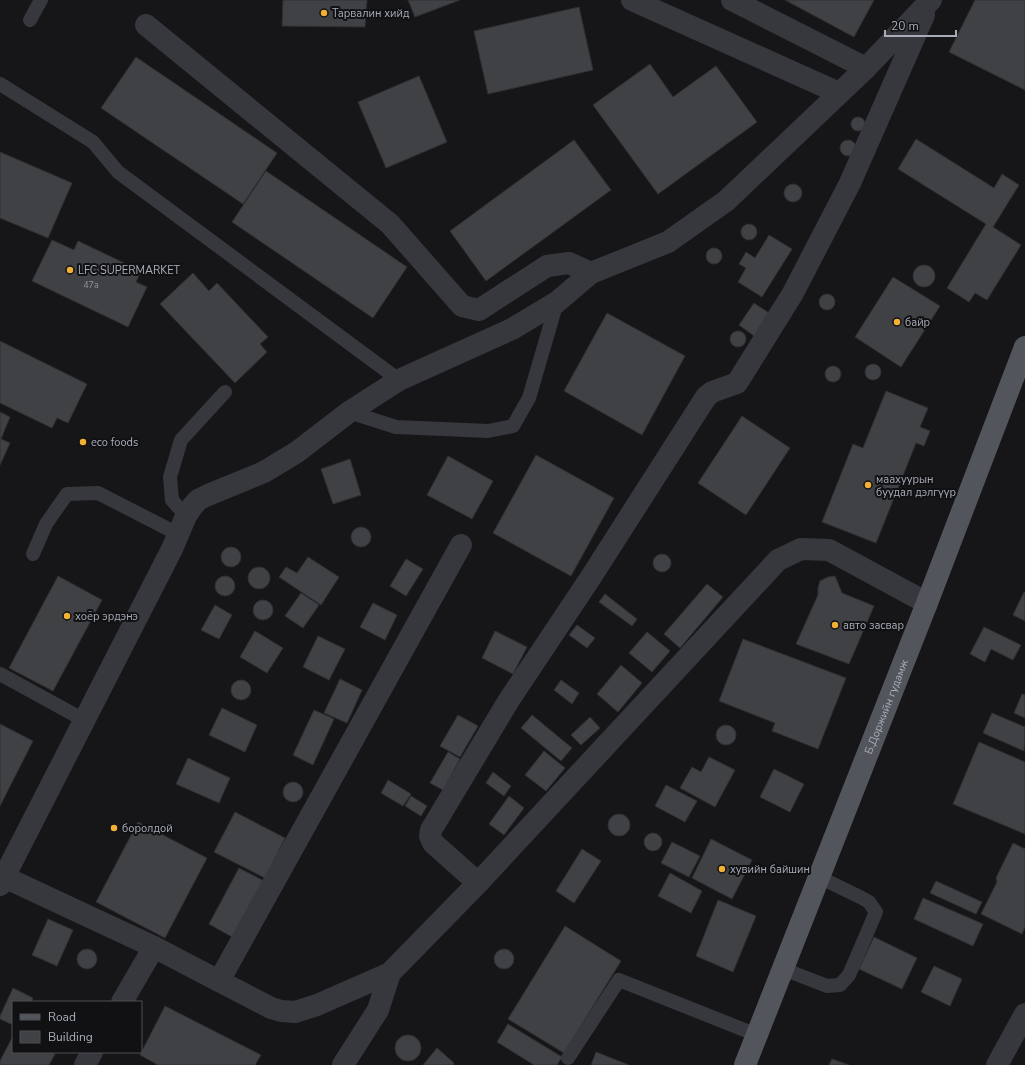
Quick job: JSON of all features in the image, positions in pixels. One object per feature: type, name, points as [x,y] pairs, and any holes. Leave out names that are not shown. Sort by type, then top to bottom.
[{"type":"main road","name":"Б.Доржийн гудамж","points":[[745,1065],[927,603],[1025,348]]},
{"type":"street","points":[[632,0],[839,93]]},
{"type":"street","points":[[732,0],[866,68]]},
{"type":"street","points":[[927,603],[829,550],[801,549],[778,560],[478,883],[390,973],[317,1005],[295,1012],[281,1011],[271,1008],[154,947],[2,881],[182,525],[192,507],[198,500],[264,472],[297,452],[349,412],[399,380],[512,329],[556,302],[591,273],[668,242],[726,201],[866,68],[930,1]]},
{"type":"street","points":[[478,883],[432,842],[430,836],[431,830],[509,700],[591,577],[706,397],[712,392],[736,383],[793,293],[850,183],[930,1]]},
{"type":"street","points":[[146,25],[390,224],[462,306],[479,310],[547,266],[569,263],[591,273]]},
{"type":"street","points":[[219,981],[461,545]]},
{"type":"street","points":[[123,1001],[154,947]]},
{"type":"street","points":[[342,1065],[378,1010],[390,973]]},
{"type":"street","points":[[997,1065],[1025,1014]]},
{"type":"street","points":[[85,1065],[91,1053]]},
{"type":"lane","points":[[30,20],[41,0]]},
{"type":"lane","points":[[0,84],[93,142],[118,172],[399,380]]},
{"type":"lane","points":[[349,412],[396,426],[488,431],[513,426],[529,398],[556,302]]},
{"type":"lane","points":[[182,525],[172,500],[170,477],[181,440],[225,392]]},
{"type":"lane","points":[[33,554],[46,524],[67,494],[98,493],[182,525]]},
{"type":"lane","points":[[0,674],[84,720]]},
{"type":"lane","points":[[783,969],[827,986],[840,986],[849,975],[876,912],[869,902],[819,877]]},
{"type":"lane","points":[[568,1058],[619,980],[757,1035]]},
{"type":"building","name":"Тарвалин хийд","points":[[283,0],[367,0],[365,27],[282,26]]},
{"type":"building","points":[[408,0],[460,0],[415,17]]},
{"type":"building","points":[[785,0],[874,0],[854,37]]},
{"type":"building","points":[[975,0],[1025,0],[1025,90],[949,52]]},
{"type":"building","points":[[579,7],[593,70],[488,94],[474,31]]},
{"type":"building","points":[[136,57],[277,153],[243,204],[101,108]]},
{"type":"building","points":[[650,64],[673,97],[716,66],[757,122],[658,194],[593,105]]},
{"type":"building","points":[[419,76],[447,142],[386,168],[358,102]]},
{"type":"building","points":[[855,117],[861,117],[865,121],[865,127],[861,131],[855,131],[851,127],[851,121]]},
{"type":"building","points":[[916,139],[994,188],[1002,174],[1019,185],[993,227],[1021,245],[987,300],[975,293],[969,302],[947,288],[986,224],[898,169]]},
{"type":"building","points":[[574,140],[611,190],[486,281],[450,231]]},
{"type":"building","points":[[845,140],[851,140],[856,145],[854,154],[851,156],[845,156],[840,151],[840,145]]},
{"type":"building","points":[[0,152],[72,183],[48,238],[0,218]]},
{"type":"building","points":[[266,171],[407,267],[373,318],[232,222]]},
{"type":"building","points":[[793,184],[799,187],[802,193],[799,199],[793,202],[787,199],[784,193],[787,187]]},
{"type":"building","points":[[746,224],[752,224],[757,229],[755,238],[752,240],[746,240],[741,235],[741,229]]},
{"type":"building","points":[[769,235],[792,249],[762,297],[738,282],[746,268],[739,264],[746,252],[755,258]]},
{"type":"building","points":[[52,240],[74,250],[78,241],[141,271],[136,282],[147,287],[128,327],[32,281]]},
{"type":"building","points":[[711,248],[717,248],[722,253],[720,262],[717,264],[711,264],[706,259],[706,253]]},
{"type":"building","points":[[924,265],[928,266],[934,272],[934,280],[928,286],[924,287],[920,286],[914,280],[913,276],[914,272],[920,266]]},
{"type":"building","points":[[193,273],[209,291],[217,283],[268,337],[260,344],[267,352],[235,383],[160,304]]},
{"type":"building","name":"байр","points":[[893,277],[940,306],[901,367],[855,337]]},
{"type":"building","points":[[824,294],[830,294],[835,299],[833,308],[830,310],[824,310],[819,305],[819,299]]},
{"type":"building","points":[[754,303],[772,315],[757,338],[739,325]]},
{"type":"building","points":[[607,313],[685,356],[642,435],[564,391]]},
{"type":"building","points":[[738,331],[744,333],[746,339],[744,345],[738,347],[732,345],[730,339],[732,333]]},
{"type":"building","points":[[0,341],[87,384],[68,423],[57,418],[52,428],[0,403]]},
{"type":"building","points":[[870,364],[876,364],[881,369],[879,378],[876,380],[870,380],[865,375],[865,369]]},
{"type":"building","points":[[833,366],[839,368],[841,374],[839,380],[833,382],[827,380],[825,374],[827,368]]},
{"type":"building","name":"маахуурын буудал дэлгүүр","points":[[886,391],[928,408],[920,427],[930,431],[924,446],[916,443],[876,543],[822,522],[853,444],[863,448]]},
{"type":"building","points":[[0,412],[10,417],[1,439],[10,443],[0,465]]},
{"type":"building","points":[[742,416],[790,448],[746,515],[698,483]]},
{"type":"building","points":[[536,455],[614,498],[571,576],[493,533]]},
{"type":"building","points":[[448,456],[493,481],[472,519],[427,495]]},
{"type":"building","points":[[350,459],[361,495],[333,504],[321,469]]},
{"type":"building","points":[[357,527],[365,527],[371,533],[371,541],[365,547],[357,547],[351,541],[351,533]]},
{"type":"building","points":[[227,547],[235,547],[241,553],[241,561],[235,567],[227,567],[221,561],[221,553]]},
{"type":"building","points":[[662,554],[668,557],[671,563],[668,569],[662,572],[656,569],[653,563],[656,557]]},
{"type":"building","points":[[308,557],[339,577],[321,605],[279,577],[286,567],[297,573]]},
{"type":"building","points":[[406,559],[423,569],[406,596],[390,586]]},
{"type":"building","points":[[259,567],[263,568],[269,574],[269,582],[263,588],[259,589],[255,588],[249,582],[248,578],[249,574],[255,568]]},
{"type":"building","points":[[58,576],[102,600],[53,691],[9,668]]},
{"type":"building","points":[[221,576],[229,576],[235,582],[235,590],[229,596],[221,596],[215,590],[215,582]]},
{"type":"building","name":"авто засвар","points":[[835,576],[842,593],[874,606],[849,664],[796,644],[818,595],[820,581],[828,577]]},
{"type":"building","points":[[707,584],[723,597],[680,648],[664,634]]},
{"type":"building","points":[[1024,592],[1025,593],[1025,621],[1013,615]]},
{"type":"building","points":[[301,593],[319,605],[303,628],[285,616]]},
{"type":"building","points":[[605,594],[637,619],[632,626],[599,602]]},
{"type":"building","points":[[263,600],[270,603],[273,610],[270,617],[263,620],[256,617],[253,610],[256,603]]},
{"type":"building","points":[[373,603],[397,615],[385,640],[360,627]]},
{"type":"building","points":[[215,605],[232,615],[219,639],[201,630]]},
{"type":"building","points":[[577,625],[595,638],[587,648],[569,635]]},
{"type":"building","points":[[984,627],[1021,645],[1013,660],[991,649],[985,662],[970,654]]},
{"type":"building","points":[[255,631],[283,648],[267,673],[240,657]]},
{"type":"building","points":[[495,631],[527,647],[513,674],[482,658]]},
{"type":"building","points":[[647,632],[670,651],[652,672],[629,653]]},
{"type":"building","points":[[318,636],[345,649],[329,680],[303,667]]},
{"type":"building","points":[[743,639],[846,678],[818,749],[772,731],[775,723],[719,701]]},
{"type":"building","points":[[621,665],[642,683],[618,712],[597,694]]},
{"type":"building","points":[[340,679],[362,690],[347,723],[324,713]]},
{"type":"building","points":[[237,680],[245,680],[251,686],[251,694],[245,700],[237,700],[231,694],[231,686]]},
{"type":"building","points":[[561,680],[579,693],[572,704],[554,690]]},
{"type":"building","points":[[1022,694],[1025,695],[1025,718],[1014,713]]},
{"type":"building","points":[[222,708],[257,725],[245,752],[209,735]]},
{"type":"building","points":[[314,710],[334,719],[313,765],[293,755]]},
{"type":"building","points":[[992,713],[1025,727],[1024,751],[983,733]]},
{"type":"building","points":[[458,715],[478,726],[460,757],[440,746]]},
{"type":"building","points":[[532,715],[572,748],[561,761],[521,728]]},
{"type":"building","points":[[590,717],[600,728],[581,745],[571,735]]},
{"type":"building","points":[[0,724],[33,741],[0,806]]},
{"type":"building","points":[[726,725],[733,728],[736,735],[733,742],[726,745],[719,742],[716,735],[719,728]]},
{"type":"building","points":[[979,742],[1025,762],[1025,834],[953,804]]},
{"type":"building","points":[[544,751],[565,768],[546,791],[525,775]]},
{"type":"building","points":[[448,752],[460,759],[443,790],[430,783]]},
{"type":"building","points":[[709,757],[735,770],[715,807],[680,788],[692,767],[701,772]]},
{"type":"building","points":[[188,758],[230,778],[219,803],[176,784]]},
{"type":"building","points":[[774,769],[804,784],[790,812],[760,797]]},
{"type":"building","points":[[493,772],[511,786],[504,796],[486,783]]},
{"type":"building","points":[[388,780],[411,794],[403,806],[381,793]]},
{"type":"building","points":[[289,782],[297,782],[303,788],[303,796],[297,802],[289,802],[283,796],[283,788]]},
{"type":"building","points":[[666,785],[697,801],[685,822],[655,806]]},
{"type":"building","points":[[411,796],[427,806],[421,816],[405,806]]},
{"type":"building","points":[[509,796],[524,808],[504,835],[489,824]]},
{"type":"building","points":[[235,812],[285,838],[265,878],[214,852]]},
{"type":"building","points":[[619,814],[627,817],[630,825],[627,833],[619,836],[611,833],[608,825],[611,817]]},
{"type":"building","points":[[138,822],[207,858],[165,938],[96,902]]},
{"type":"building","points":[[649,833],[657,833],[662,838],[660,849],[657,851],[649,851],[644,846],[644,838]]},
{"type":"building","name":"хувийн байшин","points":[[711,839],[752,860],[732,899],[692,878]]},
{"type":"building","points":[[672,842],[700,856],[689,877],[661,863]]},
{"type":"building","points":[[1013,843],[1025,849],[1025,927],[1022,934],[981,914],[997,882],[996,878]]},
{"type":"building","points":[[582,849],[601,861],[574,903],[556,891]]},
{"type":"building","points":[[239,868],[264,881],[234,938],[209,924]]},
{"type":"building","points":[[670,873],[702,891],[691,913],[658,896]]},
{"type":"building","points":[[936,881],[982,902],[976,914],[930,893]]},
{"type":"building","points":[[923,898],[983,924],[973,946],[914,919]]},
{"type":"building","points":[[718,900],[756,916],[733,972],[696,956]]},
{"type":"building","points":[[48,919],[73,930],[57,966],[32,955]]},
{"type":"building","points":[[565,926],[621,961],[564,1053],[508,1019]]},
{"type":"building","points":[[874,937],[917,958],[902,989],[859,969]]},
{"type":"building","points":[[83,949],[91,949],[97,955],[97,963],[91,969],[83,969],[77,963],[77,955]]},
{"type":"building","points":[[504,949],[511,952],[514,959],[511,966],[504,969],[497,966],[494,959],[497,952]]},
{"type":"building","points":[[934,966],[962,979],[950,1006],[921,992]]},
{"type":"building","points":[[13,988],[33,998],[32,1001],[12,1001],[12,1025],[0,1019]]},
{"type":"building","points":[[165,1006],[261,1055],[255,1065],[158,1065],[140,1055]]},
{"type":"building","points":[[508,1024],[562,1057],[557,1065],[534,1065],[497,1042]]},
{"type":"building","points":[[408,1035],[417,1039],[421,1048],[417,1057],[408,1061],[399,1057],[395,1048],[399,1039]]},
{"type":"building","points":[[12,1038],[12,1053],[55,1054],[49,1065],[0,1065],[0,1061]]},
{"type":"building","points":[[437,1048],[454,1063],[453,1065],[423,1065]]},
{"type":"building","points":[[596,1052],[629,1065],[591,1065]]},
{"type":"building","points":[[832,1059],[849,1065],[829,1065]]},
{"type":"place","name":"Тарвалин хийд","points":[[324,13]]},
{"type":"place","name":"LFC SUPERMARKET","points":[[70,270]]},
{"type":"place","name":"байр","points":[[897,322]]},
{"type":"place","name":"eco foods","points":[[83,442]]},
{"type":"place","name":"маахуурын буудал дэлгүүр","points":[[868,485]]},
{"type":"place","name":"хоёр эрдэнэ","points":[[67,616]]},
{"type":"place","name":"авто засвар","points":[[835,625]]},
{"type":"place","name":"боролдой","points":[[114,828]]},
{"type":"place","name":"хувийн байшин","points":[[722,869]]}]
